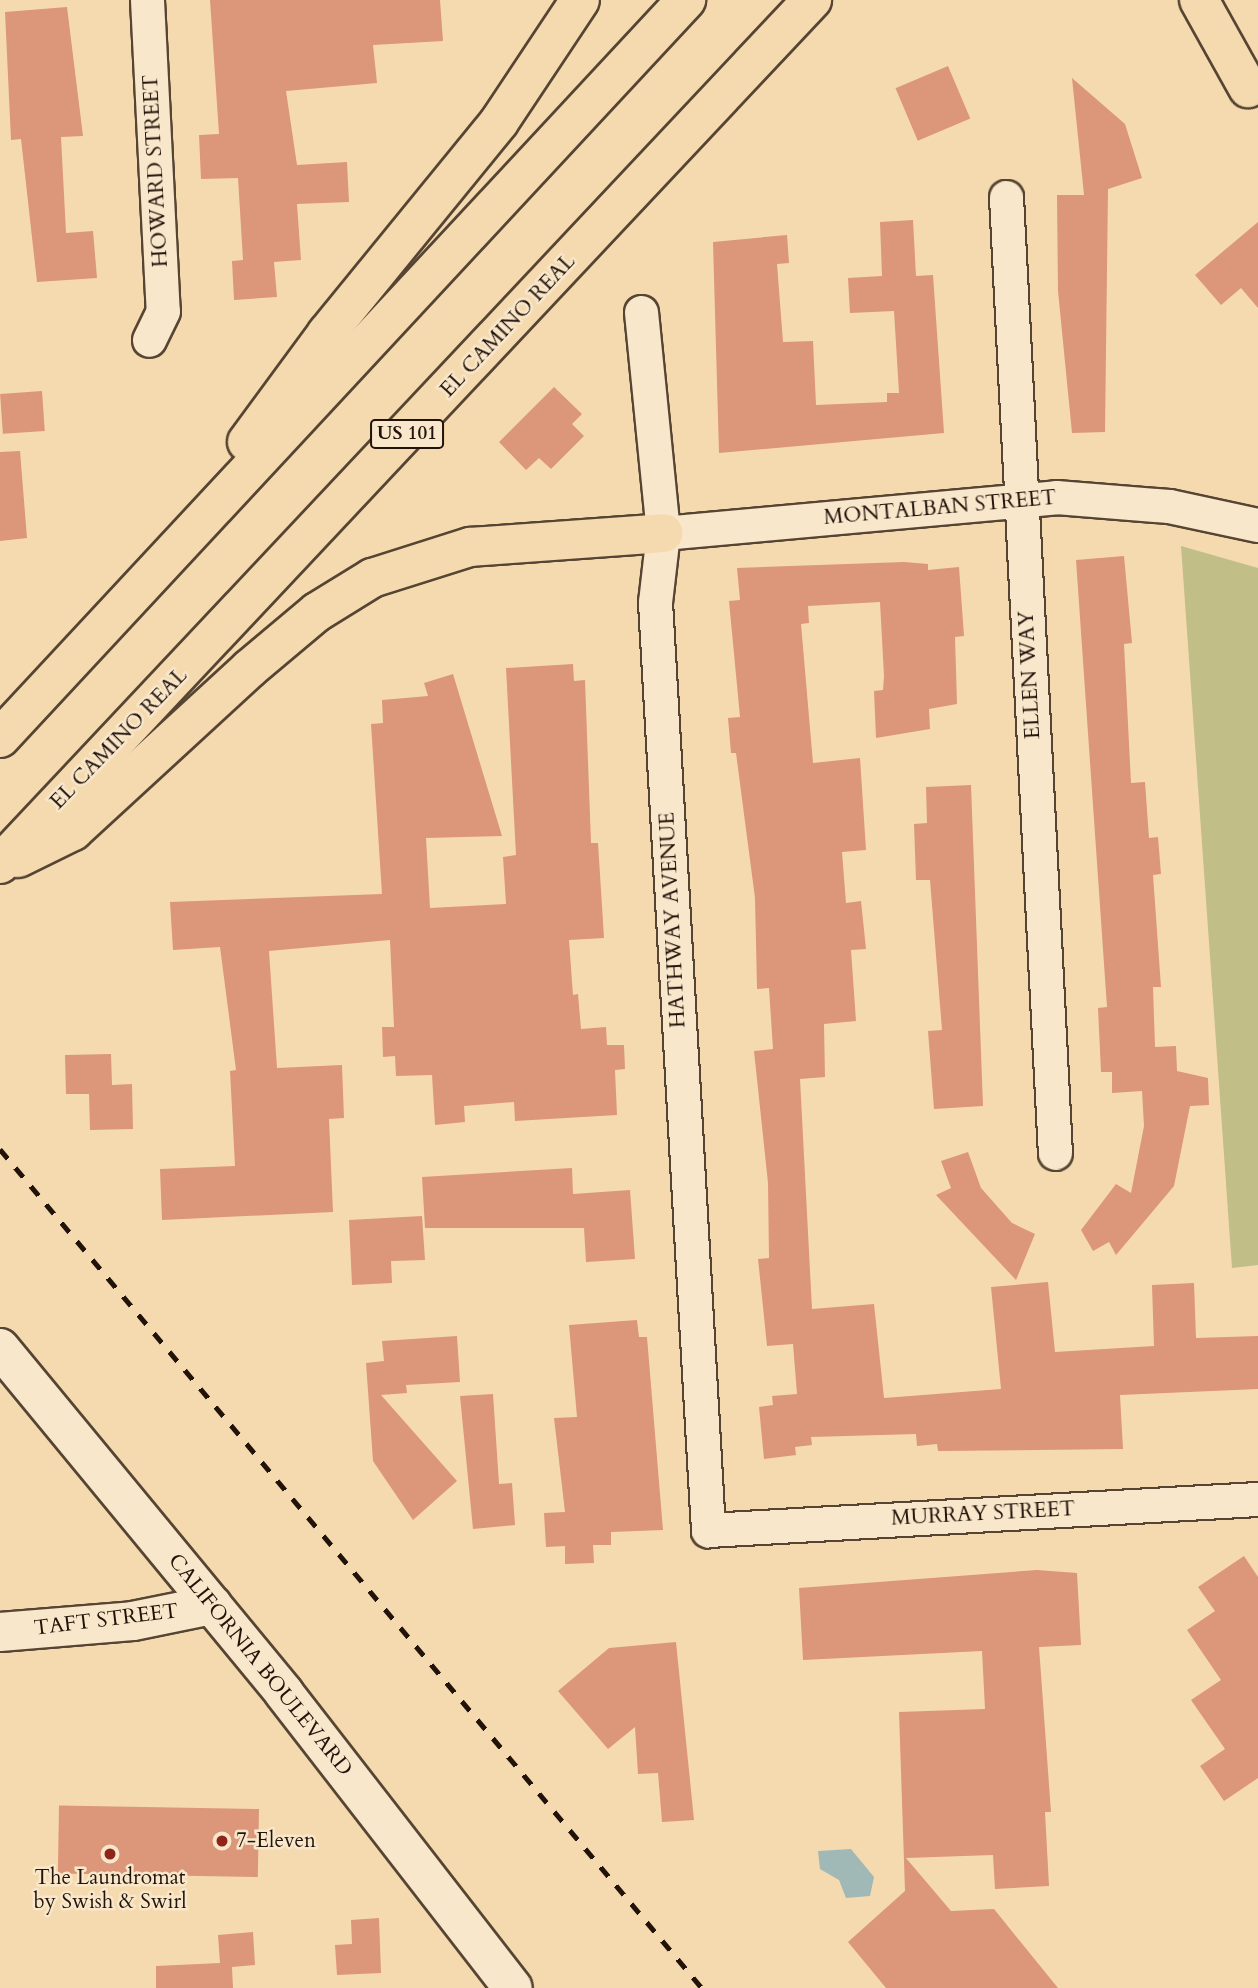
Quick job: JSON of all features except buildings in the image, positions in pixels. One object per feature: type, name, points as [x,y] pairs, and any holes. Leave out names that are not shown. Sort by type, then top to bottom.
[{"type":"highway","points":[[178,544],[310,354],[499,122],[580,0]]},
{"type":"highway","points":[[0,738],[686,0]]},
{"type":"highway","name":"EL CAMINO REAL","points":[[0,865],[812,0]]},
{"type":"highway","points":[[1199,0],[1253,94]]},
{"type":"highway","points":[[0,865],[73,831],[249,669],[317,612],[372,578],[470,547],[663,533]]},
{"type":"street","name":"HOWARD STREET","points":[[147,0],[163,311],[149,340]]},
{"type":"street","name":"ELLEN WAY","points":[[1006,197],[1055,1153]]},
{"type":"street","name":"HATHWAY AVENUE","points":[[641,312],[663,533],[655,602],[708,1530]]},
{"type":"street","name":"MONTALBAN STREET","points":[[663,533],[1021,499],[1169,506],[1258,525]]},
{"type":"street","name":"CALIFORNIA BOULEVARD","points":[[0,1348],[212,1605],[513,1988]]},
{"type":"street","name":"MURRAY STREET","points":[[708,1530],[1258,1500]]},
{"type":"street","name":"TAFT STREET","points":[[0,1632],[133,1621],[212,1605]]},
{"type":"shaded area","points":[[1181,546],[1258,568],[1258,1265],[1232,1268]]},
{"type":"water","points":[[851,1849],[874,1877],[870,1896],[846,1898],[839,1880],[820,1869],[818,1851]]},
{"type":"railway","points":[[0,1149],[702,1988]]},
{"type":"place","name":"7-Eleven","points":[[222,1841]]},
{"type":"place","name":"The Laundromat by Swish & Swirl","points":[[110,1854]]}]
